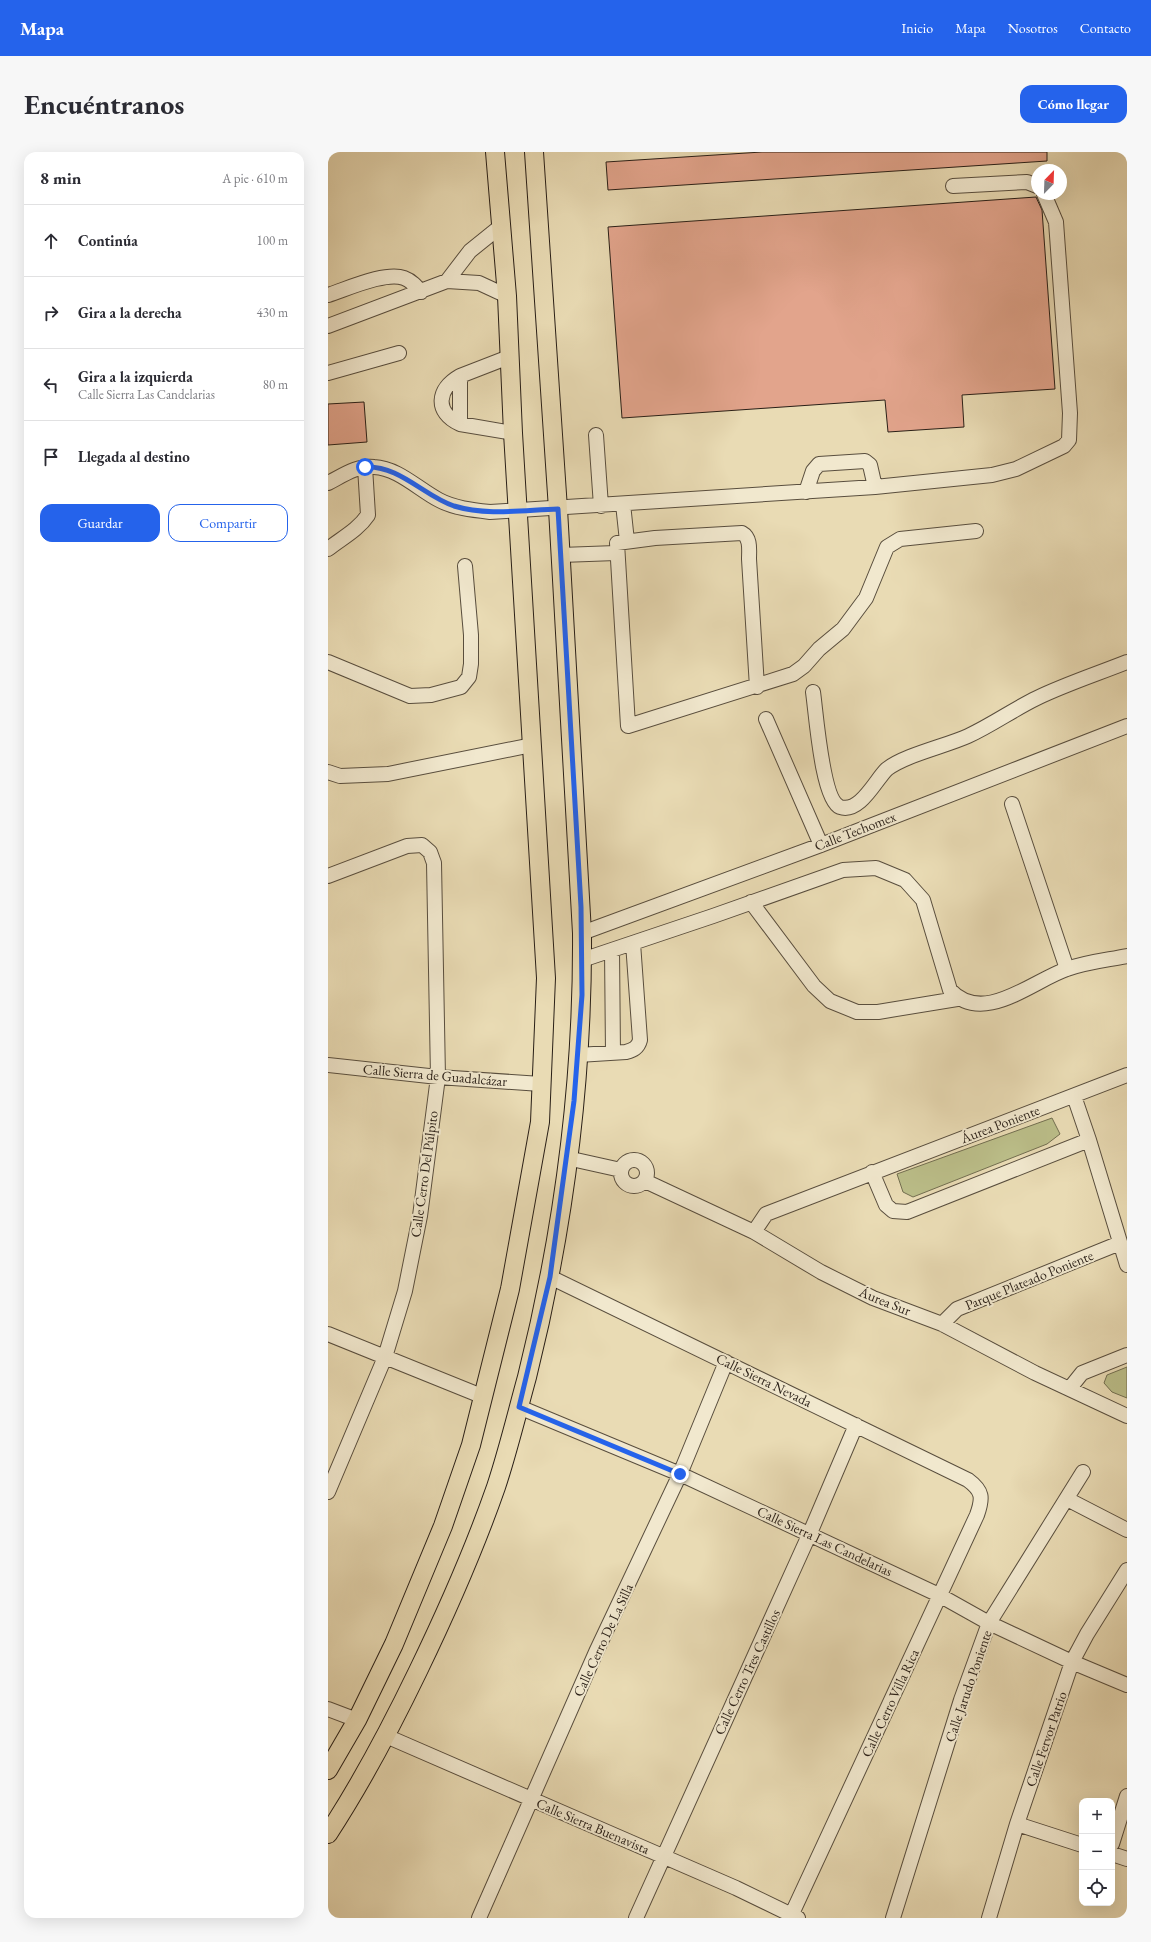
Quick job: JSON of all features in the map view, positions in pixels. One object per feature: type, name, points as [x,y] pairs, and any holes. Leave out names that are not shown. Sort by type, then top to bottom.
[{"type":"main road","points":[[328,1770],[357,1720],[394,1644],[443,1526],[471,1445],[510,1288],[540,1122],[546,978],[513,433],[507,296],[495,152]]},
{"type":"main road","points":[[328,1834],[386,1736],[447,1610],[474,1547],[497,1484],[519,1407],[550,1277],[574,1101],[582,995],[582,933],[561,555],[534,152]]},
{"type":"street","points":[[953,186],[1027,182],[1031,184]]},
{"type":"street","points":[[328,483],[349,472],[374,466],[392,472],[441,501],[455,506],[490,512],[558,509],[875,487],[1008,472],[1064,446],[1069,440],[1070,413],[1056,222],[1047,200]]},
{"type":"street","points":[[447,281],[470,251],[500,226]]},
{"type":"street","points":[[328,295],[370,281],[392,276],[402,277],[409,280],[421,292]]},
{"type":"street","points":[[328,326],[447,281],[479,283],[507,296]]},
{"type":"street","points":[[328,373],[399,352]]},
{"type":"street","points":[[509,357],[450,381],[445,386],[442,405],[444,412],[460,424],[513,433]]},
{"type":"street","points":[[596,435],[601,506]]},
{"type":"street","points":[[806,492],[813,471],[819,464],[865,461],[870,465],[875,487]]},
{"type":"street","points":[[331,544],[348,536],[364,521],[368,515],[365,467]]},
{"type":"street","points":[[623,504],[627,541]]},
{"type":"street","points":[[757,687],[750,559],[748,539],[746,535],[742,533],[617,543],[616,553],[628,726],[757,687],[793,674],[804,666],[819,649],[844,629],[866,598],[887,547],[892,542],[900,538],[976,531]]},
{"type":"street","points":[[561,555],[616,553]]},
{"type":"street","points":[[328,662],[410,696],[431,695],[461,686],[469,677],[471,664],[471,635],[465,566]]},
{"type":"street","points":[[813,692],[822,764],[834,803],[841,807],[846,807],[864,798],[872,790],[883,773],[893,764],[968,736],[1037,698],[1127,662]]},
{"type":"street","points":[[766,719],[821,845]]},
{"type":"street","name":"Calle Techomex","points":[[582,933],[821,845],[1127,726]]},
{"type":"street","points":[[328,772],[340,776],[388,774],[532,745]]},
{"type":"street","points":[[1012,804],[1067,969]]},
{"type":"street","name":"Calle Cerro Del Púlpito","points":[[328,876],[407,846],[422,845],[430,852],[434,863],[438,1076],[418,1224],[405,1291],[385,1357],[328,1492]]},
{"type":"street","points":[[582,960],[842,870],[876,868],[905,880],[923,900],[950,990],[958,999]]},
{"type":"street","points":[[751,902],[814,986],[830,1001],[857,1012],[878,1012],[958,999],[977,1004],[995,1003],[1067,969],[1127,956]]},
{"type":"street","points":[[578,1055],[633,1050],[639,1045],[640,1040],[634,943]]},
{"type":"street","points":[[612,950],[613,1053]]},
{"type":"street","name":"Calle Sierra de Guadalcázar","points":[[328,1065],[541,1084]]},
{"type":"street","name":"Áurea Poniente","points":[[754,1232],[766,1214],[1127,1075]]},
{"type":"street","points":[[1074,1096],[1127,1265]]},
{"type":"street","points":[[872,1172],[886,1205],[893,1211],[906,1212],[1089,1140]]},
{"type":"street","points":[[567,1158],[621,1170]]},
{"type":"street","points":[[634,1159],[638,1160],[645,1164],[647,1168],[647,1177],[645,1181],[637,1186],[628,1185],[622,1179],[621,1170],[626,1162],[634,1159]]},
{"type":"street","name":"Áurea Sur","points":[[645,1181],[754,1232],[821,1272],[873,1298],[942,1324],[1035,1373],[1070,1388],[1127,1416]]},
{"type":"street","name":"Parque Plateado Poniente","points":[[942,1324],[958,1309],[1120,1243]]},
{"type":"street","name":"Calle Sierra Nevada","points":[[550,1277],[856,1425],[977,1486]]},
{"type":"street","points":[[328,1334],[484,1397]]},
{"type":"street","points":[[1070,1388],[1082,1373],[1127,1355]]},
{"type":"street","name":"Calle Cerro De La Silla","points":[[479,1918],[596,1652],[680,1474],[726,1362]]},
{"type":"street","name":"Calle Sierra Las Candelarias","points":[[519,1407],[680,1474],[810,1533],[939,1595],[989,1623],[1072,1662],[1127,1685]]},
{"type":"street","name":"Calle Cerro Tres Castillos","points":[[636,1918],[662,1856],[810,1533],[856,1425]]},
{"type":"street","name":"Calle Jarudo Poniente","points":[[893,1918],[961,1700],[989,1623],[1083,1472]]},
{"type":"street","name":"Calle Cerro Villa Rica","points":[[793,1917],[981,1504],[981,1494],[977,1486]]},
{"type":"street","points":[[1067,1499],[1127,1530]]},
{"type":"street","name":"Calle Fervor Patrio","points":[[989,1918],[1017,1824],[1072,1662],[1087,1634],[1127,1570]]},
{"type":"street","points":[[328,1709],[357,1720]]},
{"type":"street","name":"Calle Sierra Buenavista","points":[[386,1736],[662,1856],[793,1917]]},
{"type":"street","points":[[1115,1834],[1127,1796]]},
{"type":"street","points":[[1017,1824],[1079,1844]]},
{"type":"street","points":[[1115,1855],[1127,1859]]},
{"type":"green space","points":[[1052,1118],[1060,1134],[1047,1144],[913,1197],[903,1192],[897,1174]]},
{"type":"green space","points":[[1127,1367],[1127,1398],[1112,1392],[1104,1383],[1107,1375]]},
{"type":"building","points":[[762,152],[1047,152],[1047,161],[608,190],[606,162]]},
{"type":"building","points":[[1031,197],[1031,200],[1037,200],[1042,210],[1055,389],[962,395],[964,427],[888,432],[885,400],[622,418],[608,227]]},
{"type":"building","points":[[364,402],[367,442],[328,445],[328,404]]},
{"type":"route","points":[[365,467],[374,466],[392,472],[441,501],[468,510],[490,512],[558,509],[581,907],[582,995],[574,1101],[550,1277],[519,1407],[680,1474]]}]
